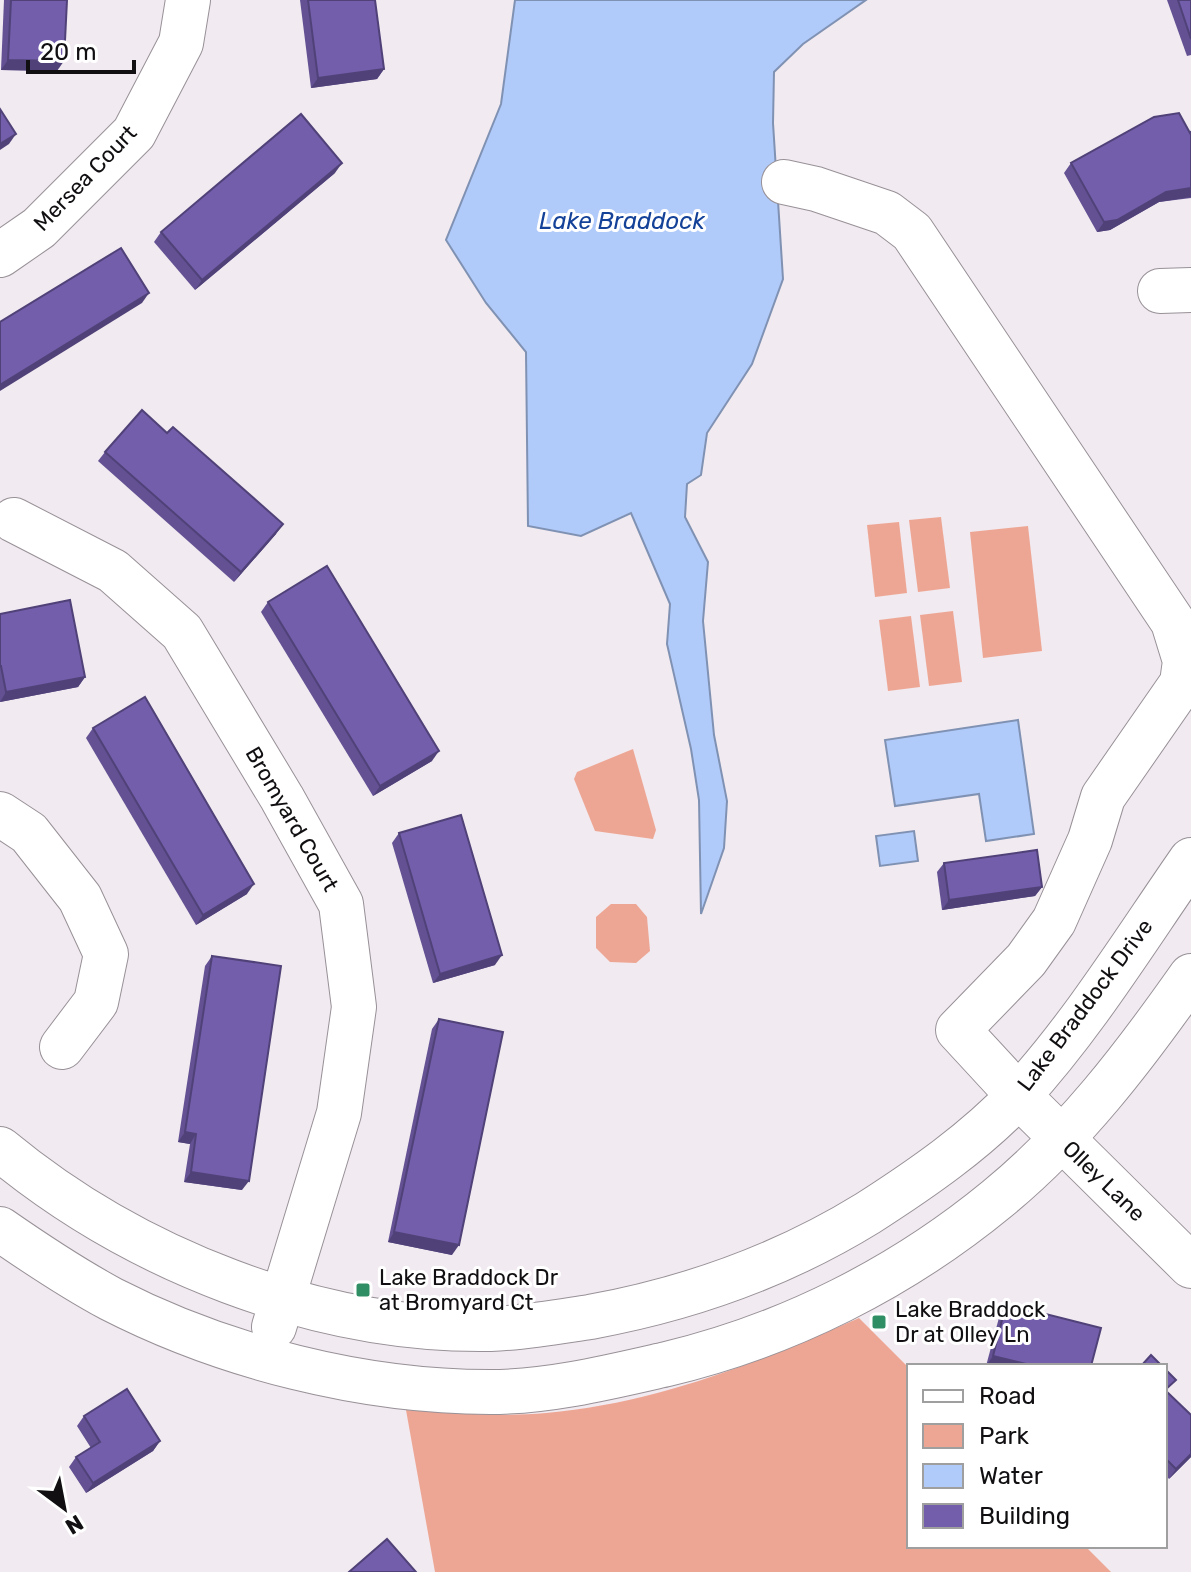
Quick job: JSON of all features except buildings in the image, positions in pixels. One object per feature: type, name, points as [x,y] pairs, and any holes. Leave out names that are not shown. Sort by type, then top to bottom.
[{"type":"street","name":"Mersea Court","points":[[0,255],[39,228],[134,133],[181,43],[188,0]]},
{"type":"street","name":"Olley Lane","points":[[784,182],[816,189],[887,213],[912,232],[1173,622],[1185,661],[1182,683],[1103,797],[1090,840],[1054,921],[1026,960],[958,1030],[1018,1095],[1191,1266]]},
{"type":"street","name":"Bromyard Court","points":[[14,520],[113,571],[182,632],[282,798],[341,904],[354,1007],[339,1113],[265,1358]]},
{"type":"street","points":[[0,814],[29,833],[80,898],[106,954],[96,1002],[62,1047]]},
{"type":"street","name":"Lake Braddock Drive","points":[[0,1149],[31,1175],[86,1212],[141,1243],[186,1264],[283,1299],[351,1316],[426,1326],[491,1329],[553,1323],[668,1300],[717,1286],[778,1262],[831,1235],[895,1196],[957,1151],[1018,1095],[1082,1016],[1191,860]]},
{"type":"street","points":[[0,1229],[53,1265],[112,1299],[173,1327],[265,1358],[338,1377],[420,1388],[492,1392],[561,1385],[683,1360],[736,1345],[803,1320],[862,1290],[931,1248],[997,1199],[1062,1139],[1135,1056],[1191,976]]},
{"type":"green space","points":[[941,517],[950,588],[918,592],[909,520]]},
{"type":"green space","points":[[899,522],[907,593],[875,597],[867,525]]},
{"type":"green space","points":[[1028,526],[1042,651],[983,658],[970,532]]},
{"type":"green space","points":[[953,611],[962,682],[929,686],[920,615]]},
{"type":"green space","points":[[911,616],[920,687],[888,691],[879,620]]},
{"type":"green space","points":[[633,749],[656,830],[653,839],[595,831],[574,779],[577,772]]},
{"type":"green space","points":[[611,904],[636,904],[647,917],[650,951],[636,963],[610,962],[596,948],[596,917]]},
{"type":"green space","points":[[859,1318],[907,1366],[907,1548],[1087,1548],[1111,1572],[435,1572],[406,1410],[529,1414],[587,1408],[667,1390],[784,1350]]},
{"type":"water","name":"Lake Braddock","points":[[515,0],[866,0],[803,44],[774,72],[773,123],[783,279],[752,364],[707,433],[701,475],[687,484],[685,517],[708,562],[703,621],[714,735],[727,801],[724,848],[701,914],[699,800],[691,749],[667,644],[670,604],[631,513],[581,536],[528,526],[526,352],[486,303],[446,240],[501,104]]},
{"type":"water","points":[[1018,720],[1034,834],[986,841],[979,794],[895,806],[885,740]]},
{"type":"water","points":[[914,831],[918,861],[880,866],[876,836]]},
{"type":"place","name":"Lake Braddock Dr at Bromyard Ct","points":[[363,1290]]},
{"type":"place","name":"Lake Braddock Dr at Olley Ln","points":[[879,1322]]}]
